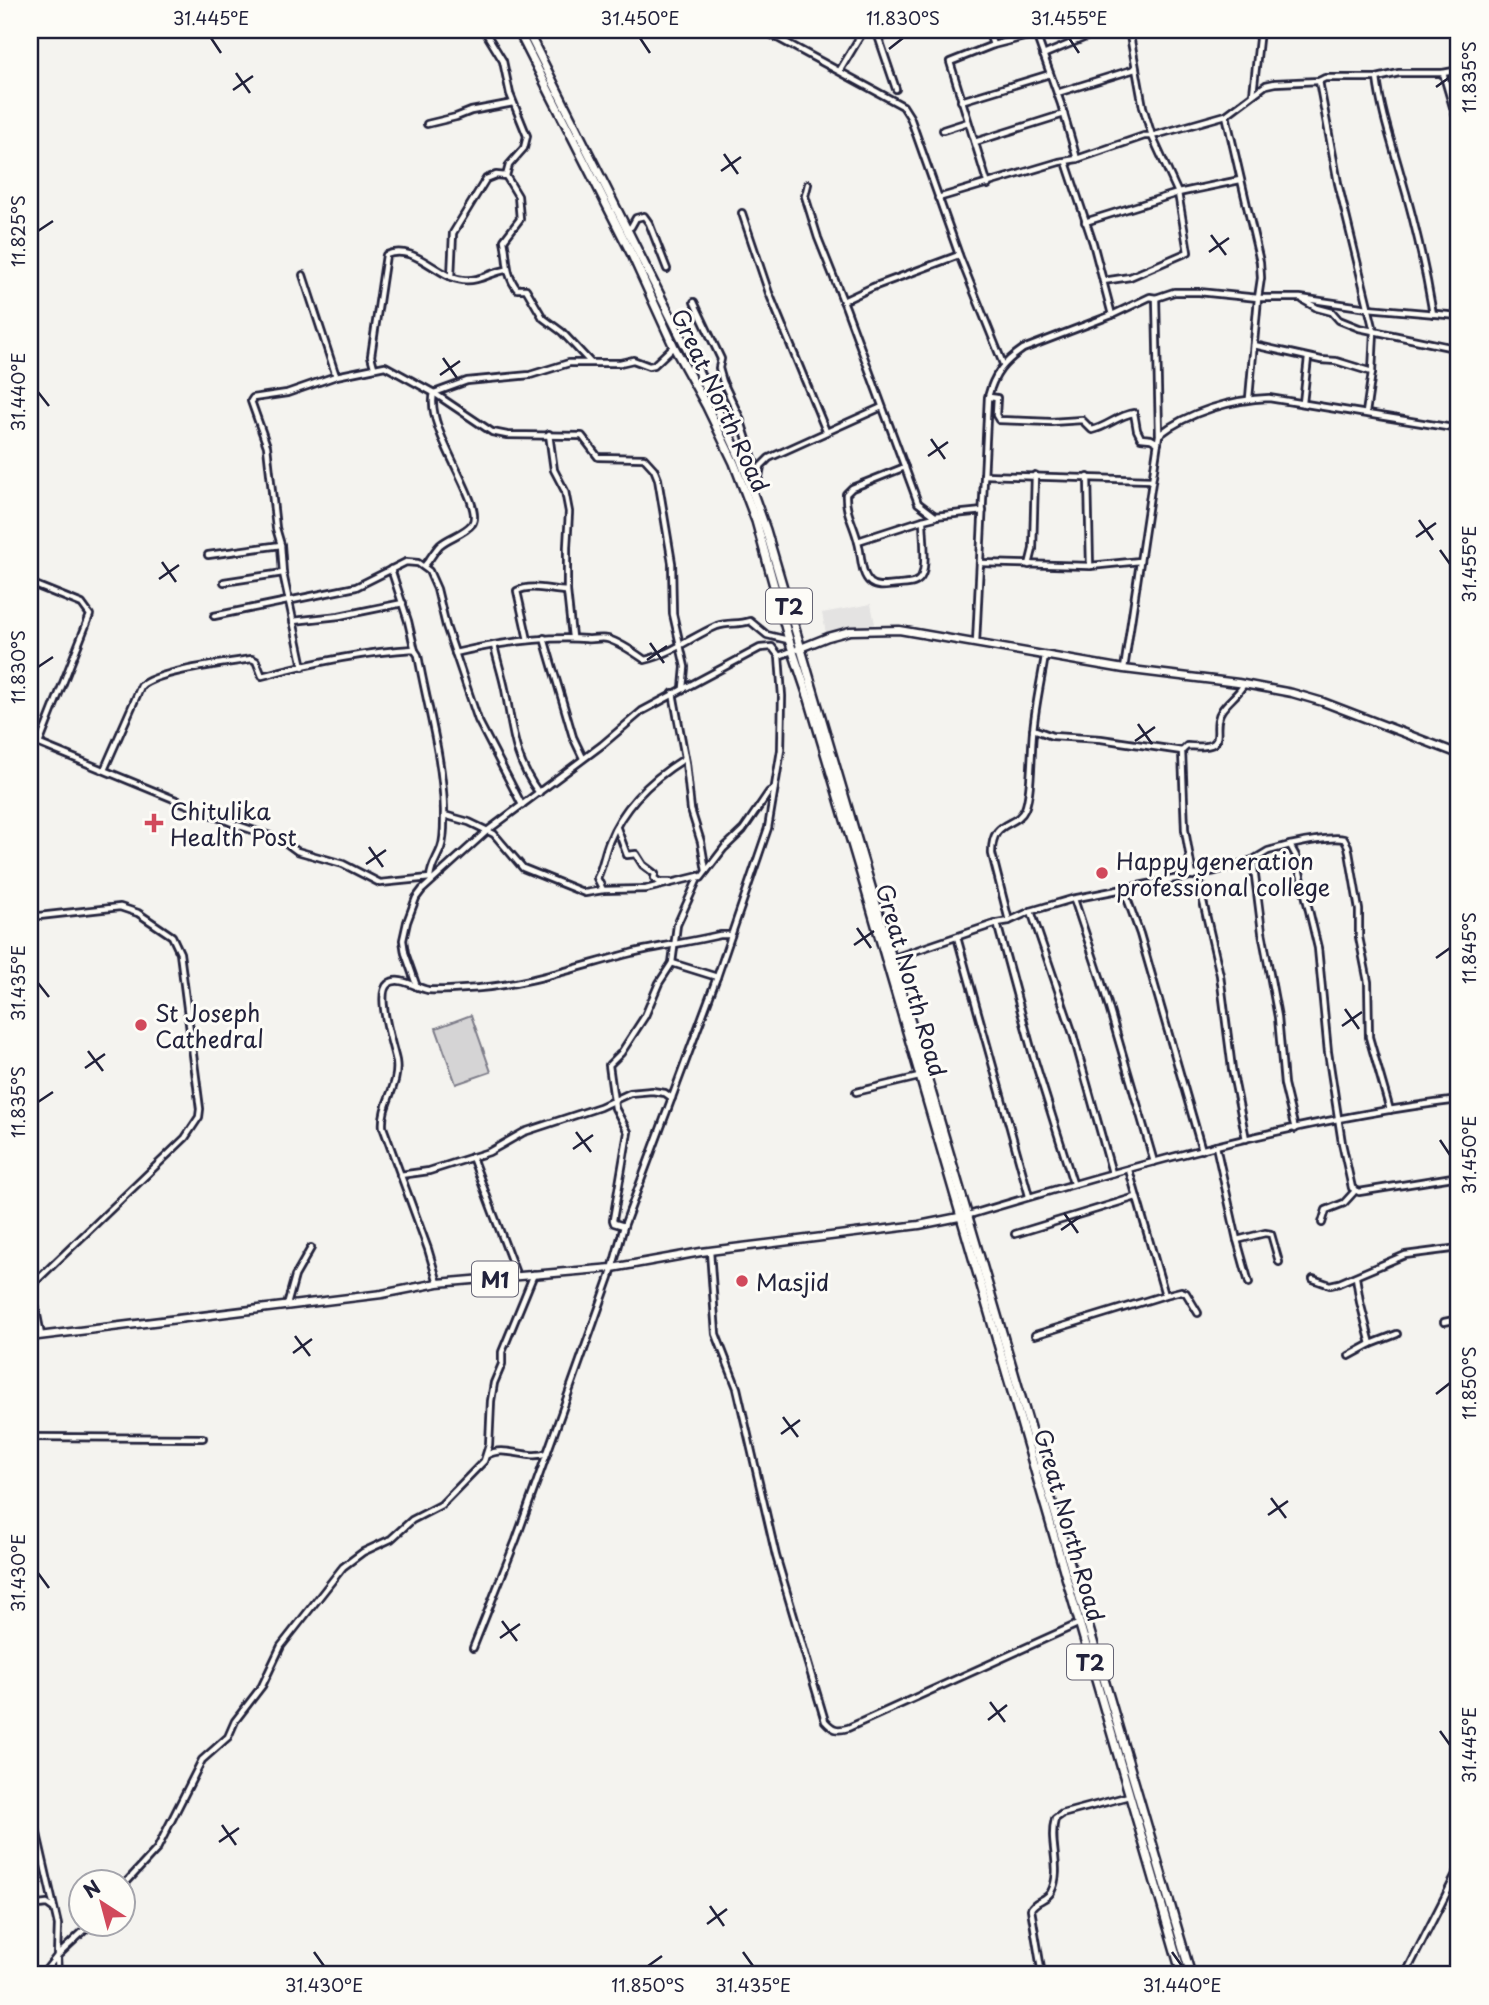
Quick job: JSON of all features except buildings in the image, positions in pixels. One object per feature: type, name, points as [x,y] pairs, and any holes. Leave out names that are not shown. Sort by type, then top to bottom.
[{"type":"highway","name":"Great North Road","points":[[518,30],[633,257],[674,347],[706,405],[742,482],[773,576],[792,651],[809,699],[920,1077],[1088,1621],[1129,1796],[1181,1975]]},
{"type":"highway","name":"Great North Road","points":[[527,30],[725,425],[766,530],[965,1216],[1079,1624],[1105,1698],[1191,1975]]},
{"type":"main road","points":[[792,651],[839,634],[871,629],[899,630],[1124,669],[1244,684],[1292,693],[1323,702],[1459,754]]},
{"type":"main road","name":"M1","points":[[30,1337],[383,1294],[438,1283],[612,1268],[710,1251],[919,1225],[965,1216]]},
{"type":"street","points":[[484,30],[503,61],[513,103],[527,136],[524,148],[509,165],[506,176],[518,196],[520,219],[504,240],[506,270],[517,289],[526,289],[543,318],[562,332],[590,362]]},
{"type":"street","points":[[763,30],[903,106],[910,117],[959,255],[1003,364]]},
{"type":"street","points":[[840,70],[864,30]]},
{"type":"street","points":[[876,30],[896,89]]},
{"type":"street","points":[[880,37],[907,30]]},
{"type":"street","points":[[988,30],[993,46]]},
{"type":"street","points":[[1103,281],[1130,277],[1187,254],[1188,247],[1178,193],[1152,136],[1135,69],[1129,30]]},
{"type":"street","points":[[1253,95],[1259,30]]},
{"type":"street","points":[[988,185],[950,62],[1037,32],[1077,159]]},
{"type":"street","points":[[1043,55],[1086,37]]},
{"type":"street","points":[[1057,93],[1135,69]]},
{"type":"street","points":[[938,198],[1077,159],[1144,136],[1226,115],[1266,85],[1320,81],[1325,78],[1377,78],[1459,70]]},
{"type":"street","points":[[1443,73],[1459,128]]},
{"type":"street","points":[[961,101],[1050,74]]},
{"type":"street","points":[[1377,78],[1386,128],[1426,273],[1433,314]]},
{"type":"street","points":[[1320,81],[1336,172],[1374,331],[1366,413]]},
{"type":"street","points":[[427,124],[471,111],[513,103]]},
{"type":"street","points":[[975,142],[1064,114]]},
{"type":"street","points":[[1226,115],[1260,262],[1261,278],[1249,398]]},
{"type":"street","points":[[943,130],[968,122]]},
{"type":"street","points":[[1066,162],[1112,315]]},
{"type":"street","points":[[451,277],[451,238],[456,226],[467,213],[485,179],[496,175],[506,176]]},
{"type":"street","points":[[1085,222],[1178,193],[1240,180]]},
{"type":"street","points":[[808,184],[806,200],[828,267],[918,503],[935,516]]},
{"type":"street","points":[[742,213],[769,293],[826,431]]},
{"type":"street","points":[[626,229],[631,227],[636,218],[643,216],[649,223],[667,269]]},
{"type":"street","points":[[374,367],[371,356],[386,255],[393,253],[412,256],[451,277],[473,279],[506,270]]},
{"type":"street","points":[[843,301],[959,255]]},
{"type":"street","points":[[303,275],[336,376]]},
{"type":"street","points":[[976,643],[988,397],[995,376],[1003,364],[1023,349],[1112,315],[1150,297],[1156,298],[1174,292],[1300,298],[1368,308],[1459,316]]},
{"type":"street","points":[[1124,669],[1159,435],[1156,298]]},
{"type":"street","points":[[1300,298],[1317,308],[1332,312],[1339,320],[1374,331],[1459,349]]},
{"type":"street","points":[[694,302],[722,359],[719,368],[723,382],[740,418],[759,477]]},
{"type":"street","points":[[1254,345],[1268,346],[1308,358],[1336,361],[1372,372]]},
{"type":"street","points":[[433,393],[467,381],[530,375],[569,363],[620,363],[633,360],[649,366],[654,365],[674,347]]},
{"type":"street","points":[[1303,403],[1308,358]]},
{"type":"street","points":[[303,667],[283,573],[265,439],[251,401],[253,398],[287,393],[336,376],[385,366],[433,393],[492,432],[507,435],[582,436],[598,457],[640,456],[654,469],[663,497],[673,578],[673,614],[685,667],[683,688]]},
{"type":"street","points":[[424,566],[439,546],[471,525],[474,517],[471,497],[441,439],[432,407],[433,393]]},
{"type":"street","points":[[988,397],[997,398],[996,415],[999,419],[1051,422],[1082,420],[1092,430],[1123,414],[1134,413],[1137,430],[1142,438],[1158,443]]},
{"type":"street","points":[[1159,435],[1173,424],[1249,398],[1303,403],[1459,429]]},
{"type":"street","points":[[759,477],[761,466],[769,458],[882,407]]},
{"type":"street","points":[[550,434],[554,470],[565,491],[569,512],[567,591],[572,637]]},
{"type":"street","points":[[905,467],[852,488],[846,494],[864,574],[873,584],[912,584],[920,579],[923,574],[923,520]]},
{"type":"street","points":[[984,475],[1152,480]]},
{"type":"street","points":[[1029,565],[1035,475]]},
{"type":"street","points":[[748,481],[759,477]]},
{"type":"street","points":[[1088,477],[1090,566]]},
{"type":"street","points":[[858,541],[935,516],[983,512]]},
{"type":"street","points":[[208,555],[281,545]]},
{"type":"street","points":[[214,616],[356,587],[411,561],[424,566],[429,571],[441,600],[446,626],[478,720],[522,805]]},
{"type":"street","points":[[980,563],[1090,566],[1140,561]]},
{"type":"street","points":[[391,569],[415,652]]},
{"type":"street","points":[[224,582],[283,573]]},
{"type":"street","points":[[30,583],[82,604],[90,615],[39,744]]},
{"type":"street","points":[[528,640],[517,591],[537,587],[567,591]]},
{"type":"street","points":[[293,621],[306,617],[339,616],[403,603]]},
{"type":"street","points":[[455,653],[528,640],[572,637],[607,639],[635,651],[646,660],[664,654],[719,625],[750,621],[767,635],[789,640]]},
{"type":"street","points":[[544,638],[573,737],[583,758]]},
{"type":"street","points":[[494,645],[504,684],[512,736],[529,780],[539,793]]},
{"type":"street","points":[[418,987],[405,953],[403,932],[416,898],[431,879],[487,831],[602,745],[642,711],[760,648],[772,647],[779,656],[782,696],[781,750],[768,828],[717,977],[624,1226],[612,1268],[516,1540],[473,1648]]},
{"type":"street","points":[[104,770],[144,683],[168,674],[252,659],[256,661],[262,676],[327,660],[380,651],[414,649],[418,655],[435,735],[444,815],[441,849],[431,867],[431,879]]},
{"type":"street","points":[[779,656],[792,651]]},
{"type":"street","points":[[1010,921],[992,845],[1002,826],[1017,818],[1026,806],[1033,729],[1045,656]]},
{"type":"street","points":[[1244,684],[1220,714],[1218,734],[1213,743],[1206,747],[1187,746],[1182,751],[1185,830],[1220,975],[1232,1069],[1246,1139]]},
{"type":"street","points":[[673,693],[691,810],[701,842],[706,872]]},
{"type":"street","points":[[1033,729],[1052,736],[1101,739],[1182,751]]},
{"type":"street","points":[[30,740],[237,825],[282,840],[298,851],[343,864],[380,883],[431,879]]},
{"type":"street","points":[[603,890],[597,878],[609,840],[642,791],[655,778],[684,759]]},
{"type":"street","points":[[444,815],[469,822],[498,837],[523,868],[585,893],[646,889],[699,876],[701,878],[774,789]]},
{"type":"street","points":[[617,828],[627,855],[636,854],[659,882],[674,883]]},
{"type":"street","points":[[891,959],[1074,898],[1196,875],[1253,860],[1268,851],[1290,845],[1333,836],[1344,839],[1348,846],[1360,910],[1359,937],[1368,982],[1369,1037],[1390,1110]]},
{"type":"street","points":[[1290,845],[1296,856],[1318,948],[1328,1052],[1348,1180],[1354,1192]]},
{"type":"street","points":[[1253,860],[1262,932],[1278,1017],[1284,1084],[1295,1129]]},
{"type":"street","points":[[624,1226],[614,1223],[628,1132],[617,1113],[609,1065],[621,1053],[645,1016],[659,983],[672,963],[677,925],[699,876]]},
{"type":"street","points":[[1124,890],[1140,934],[1202,1150]]},
{"type":"street","points":[[1074,898],[1154,1162]]},
{"type":"street","points":[[30,917],[120,906],[138,913],[172,936],[180,953],[200,1109],[199,1117],[185,1138],[31,1285],[41,1335]]},
{"type":"street","points":[[1031,911],[1073,1034],[1112,1173]]},
{"type":"street","points":[[997,923],[1031,1052],[1073,1183]]},
{"type":"street","points":[[438,1283],[383,1127],[382,1117],[397,1076],[383,994],[388,984],[394,981],[428,990],[510,984],[720,934],[731,936]]},
{"type":"street","points":[[957,937],[1029,1196]]},
{"type":"street","points":[[672,963],[717,977]]},
{"type":"street","points":[[856,1092],[920,1077]]},
{"type":"street","points":[[400,1175],[429,1171],[489,1152],[524,1132],[615,1102],[639,1090],[665,1093],[672,1098]]},
{"type":"street","points":[[965,1216],[1073,1183],[1216,1146],[1338,1118],[1459,1100]]},
{"type":"street","points":[[1216,1146],[1249,1283]]},
{"type":"street","points":[[472,1157],[518,1277]]},
{"type":"street","points":[[1129,1170],[1165,1296]]},
{"type":"street","points":[[1322,1223],[1326,1210],[1344,1203],[1354,1192],[1459,1176]]},
{"type":"street","points":[[1015,1234],[1136,1197]]},
{"type":"street","points":[[1237,1240],[1271,1234],[1279,1262]]},
{"type":"street","points":[[287,1306],[295,1276],[311,1248]]},
{"type":"street","points":[[1313,1279],[1330,1285],[1356,1277],[1405,1255],[1459,1248]]},
{"type":"street","points":[[710,1251],[716,1334],[737,1388],[776,1556],[825,1721],[831,1728],[848,1728],[1088,1621]]},
{"type":"street","points":[[136,1872],[157,1849],[202,1760],[228,1737],[235,1721],[262,1686],[281,1646],[343,1567],[363,1552],[391,1539],[412,1520],[441,1505],[487,1455],[491,1401],[494,1383],[501,1367],[502,1352],[534,1274]]},
{"type":"street","points":[[1356,1277],[1371,1344]]},
{"type":"street","points":[[1035,1335],[1181,1291],[1186,1293],[1198,1313]]},
{"type":"street","points":[[1444,1322],[1459,1319]]},
{"type":"street","points":[[1349,1356],[1397,1334]]},
{"type":"street","points":[[30,1437],[203,1438]]},
{"type":"street","points":[[487,1455],[500,1451],[531,1456],[547,1453]]},
{"type":"street","points":[[1042,1975],[1031,1909],[1034,1903],[1047,1897],[1054,1883],[1055,1819],[1062,1814],[1129,1796]]},
{"type":"street","points":[[30,1803],[58,1925],[58,1975]]},
{"type":"street","points":[[1405,1975],[1459,1869]]},
{"type":"street","points":[[30,1906],[47,1904],[54,1909]]},
{"type":"street","points":[[42,1975],[76,1938]]},
{"type":"shaded area","points":[[871,604],[875,624],[826,633],[822,613]]},
{"type":"shaded area","points":[[471,1015],[491,1072],[456,1084],[436,1028]]},
{"type":"place","name":"Chitulika Health Post","points":[[154,823]]},
{"type":"place","name":"Happy generation professional college","points":[[1102,873]]},
{"type":"place","name":"St Joseph Cathedral","points":[[141,1025]]},
{"type":"place","name":"Masjid","points":[[742,1281]]}]
